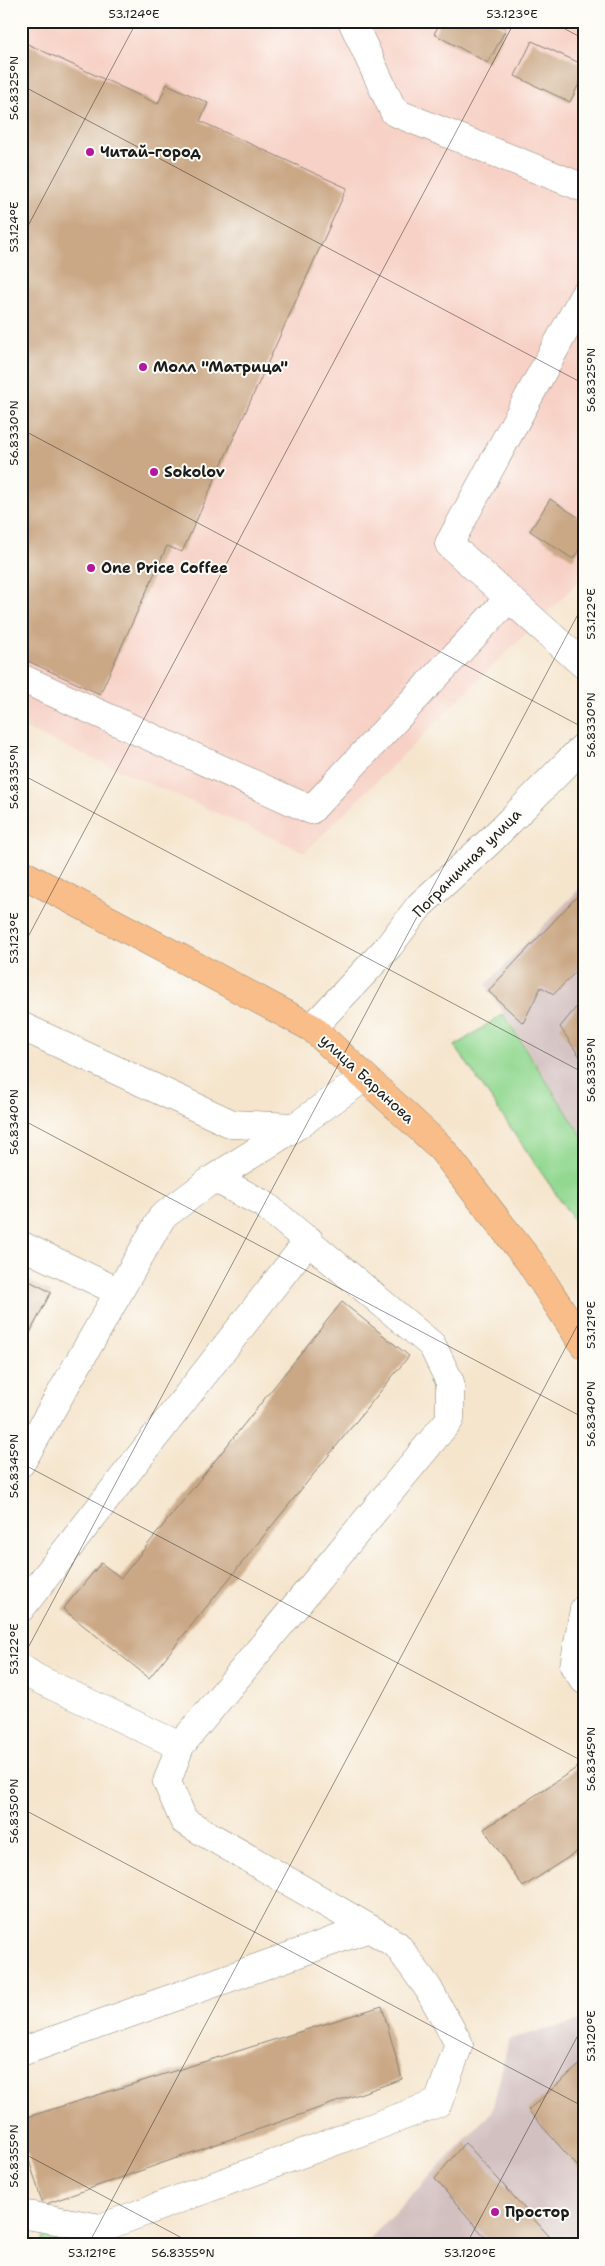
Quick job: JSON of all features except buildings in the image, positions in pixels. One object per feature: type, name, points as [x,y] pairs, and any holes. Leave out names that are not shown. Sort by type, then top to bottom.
[{"type":"main road","name":"улица Баранова","points":[[21,873],[312,1028],[440,1147],[530,1262],[584,1345]]},
{"type":"street","points":[[352,21],[394,112],[584,188]]},
{"type":"street","points":[[584,295],[449,544],[584,665]]},
{"type":"street","points":[[21,678],[311,810],[509,598]]},
{"type":"street","name":"Пограничная улица","points":[[312,1028],[389,946],[420,906],[489,842],[584,746]]},
{"type":"street","points":[[21,1026],[232,1124],[294,1127]]},
{"type":"street","points":[[21,1463],[162,1218],[214,1178],[294,1127],[365,1077]]},
{"type":"street","points":[[21,2214],[102,2228],[438,2103],[459,2044],[428,1988],[397,1945],[184,1821],[167,1782],[180,1746],[450,1419],[450,1382],[432,1345],[265,1205],[214,1178]]},
{"type":"street","points":[[21,1608],[309,1240]]},
{"type":"street","points":[[21,1245],[119,1292]]},
{"type":"street","points":[[584,1609],[574,1666],[584,1680]]},
{"type":"street","points":[[21,1668],[36,1678],[180,1746]]},
{"type":"street","points":[[21,2052],[368,1928]]},
{"type":"shaded area","points":[[21,21],[584,21],[584,576],[305,852],[21,727]]},
{"type":"shaded area","points":[[584,884],[584,1138],[486,985]]},
{"type":"shaded area","points":[[584,2020],[584,2245],[364,2245],[492,2111],[509,2039]]},
{"type":"green space","points":[[503,1014],[584,1139],[584,1235],[455,1046]]},
{"type":"green space","points":[[47,2228],[70,2245],[41,2245]]},
{"type":"place","name":"Читай-город","points":[[90,152]]},
{"type":"place","name":"Молл \"Матрица\"","points":[[143,367]]},
{"type":"place","name":"Sokolov","points":[[154,472]]},
{"type":"place","name":"One Price Coffee","points":[[91,568]]},
{"type":"place","name":"Простор","points":[[495,2212]]}]
